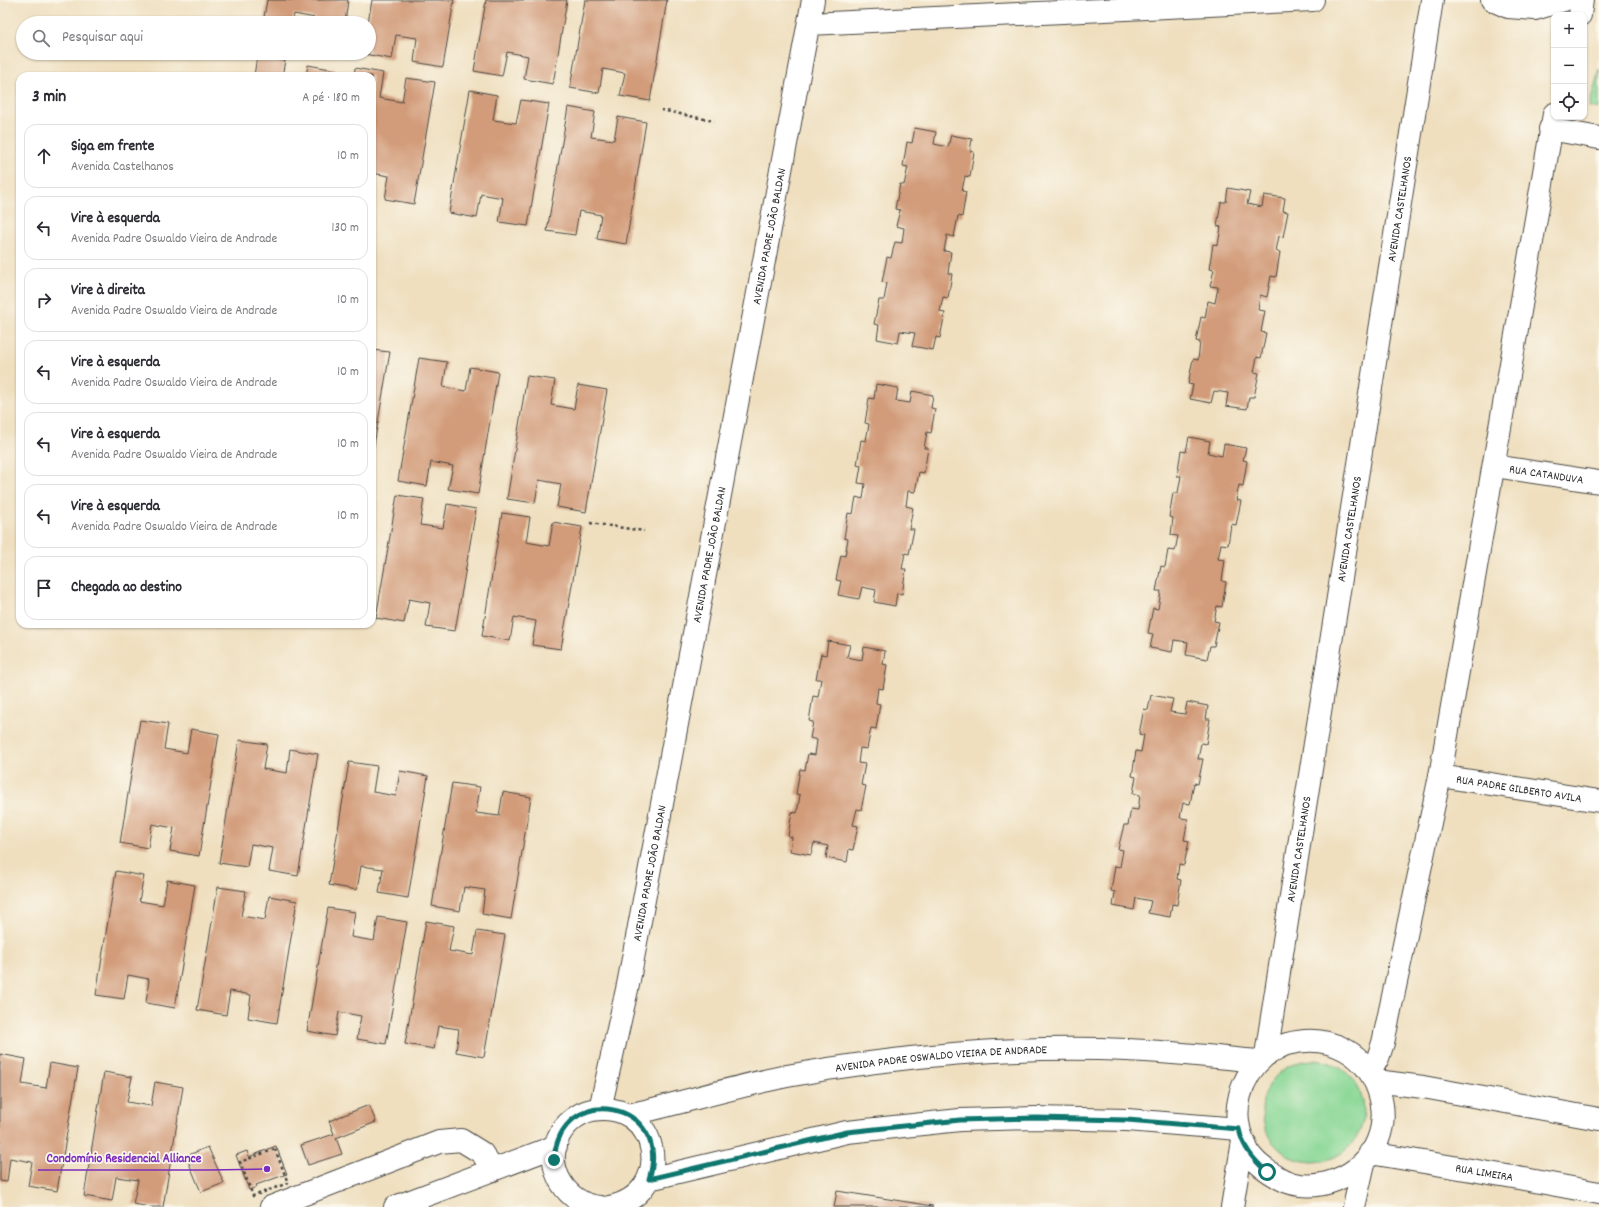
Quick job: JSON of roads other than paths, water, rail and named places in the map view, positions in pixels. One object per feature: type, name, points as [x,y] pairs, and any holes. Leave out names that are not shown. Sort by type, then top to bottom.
[{"type":"street","name":"AVENIDA PADRE JOÃO BALDAN","points":[[600,1109],[628,985],[813,0]]},
{"type":"street","points":[[809,24],[1313,0]]},
{"type":"street","name":"AVENIDA CASTELHANOS","points":[[1262,1058],[1432,0]]},
{"type":"street","points":[[1492,0],[1508,7],[1535,9],[1564,0]]},
{"type":"street","points":[[1580,12],[1582,0]]},
{"type":"street","points":[[1599,138],[1552,122],[1440,776],[1383,1043],[1373,1076],[1423,1087],[1599,1119]]},
{"type":"street","name":"RUA CATANDUVA","points":[[1494,466],[1599,482]]},
{"type":"street","name":"RUA PADRE GILBERTO AVILA","points":[[1440,776],[1599,801]]},
{"type":"street","name":"AVENIDA CASTELHANOS","points":[[1309,1040],[1329,1043],[1347,1050],[1363,1063],[1373,1076],[1382,1102],[1382,1124],[1376,1144],[1367,1158],[1346,1176],[1329,1183],[1310,1186],[1288,1183],[1267,1172],[1251,1157],[1241,1135],[1237,1114],[1240,1092],[1250,1071],[1262,1058],[1286,1044],[1309,1040]]},
{"type":"street","name":"AVENIDA PADRE OSWALDO VIEIRA DE ANDRADE","points":[[628,1115],[712,1093],[787,1076],[880,1062],[982,1052],[1128,1050],[1262,1058]]},
{"type":"street","points":[[600,1207],[581,1205],[568,1193],[556,1172],[554,1160],[556,1146],[564,1129],[570,1121],[579,1115],[600,1109],[609,1109],[628,1115],[638,1122],[646,1132],[651,1143],[653,1155],[649,1179],[642,1190],[632,1199],[620,1205],[609,1207]]},
{"type":"street","points":[[649,1179],[847,1132],[960,1120],[1035,1118],[1127,1120],[1241,1135]]},
{"type":"street","name":"AVENIDA CASTELHANOS","points":[[1232,1207],[1241,1135]]},
{"type":"street","points":[[271,1207],[439,1142],[461,1140],[482,1153],[493,1170]]},
{"type":"street","points":[[395,1207],[556,1146]]},
{"type":"street","name":"AVENIDA CASTELHANOS","points":[[1354,1207],[1367,1158]]},
{"type":"street","name":"RUA LIMEIRA","points":[[1367,1158],[1513,1177],[1599,1193]]},
{"type":"place","name":"Condomínio Residencial Alliance","points":[[267,1169]]}]
